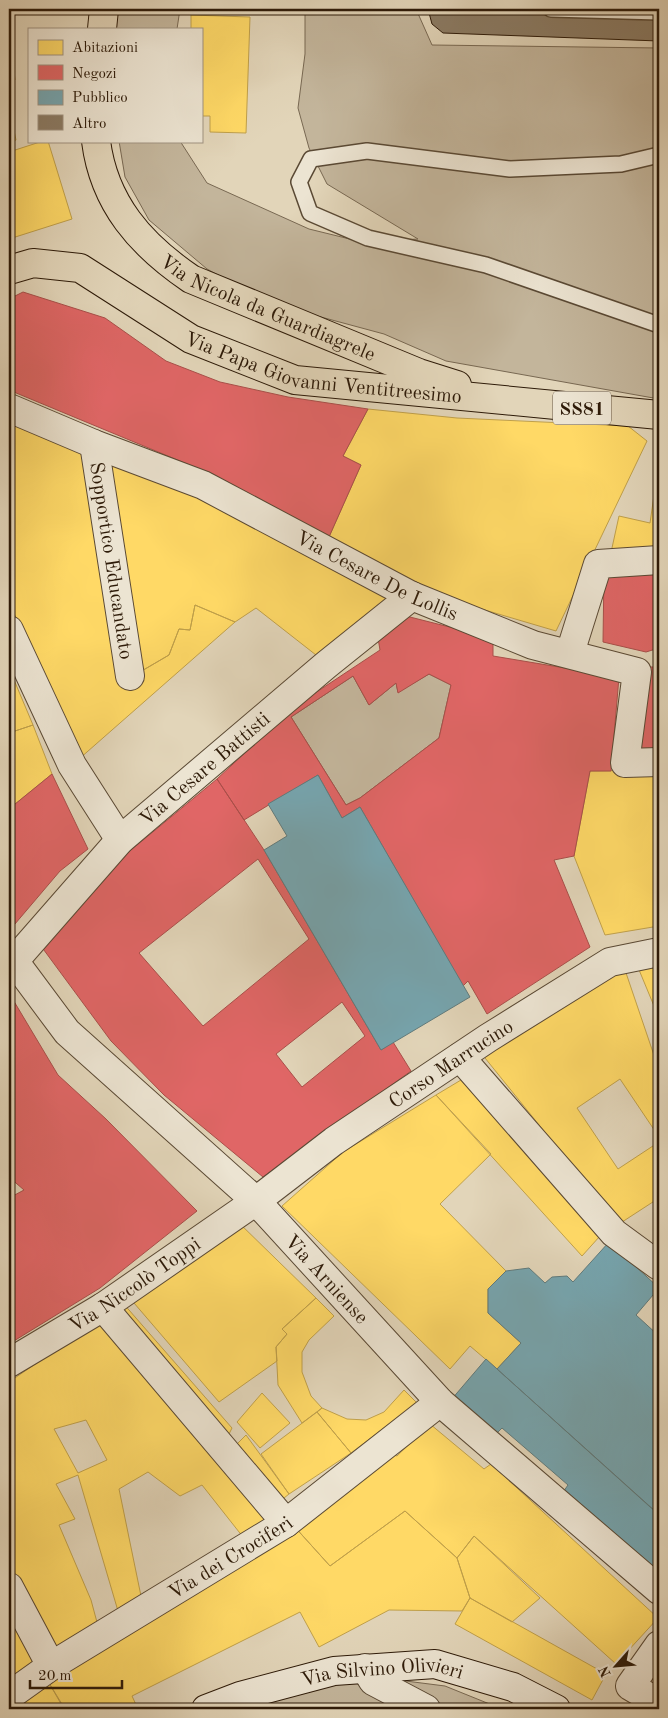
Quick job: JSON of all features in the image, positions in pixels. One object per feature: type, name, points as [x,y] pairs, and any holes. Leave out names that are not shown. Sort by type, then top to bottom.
[{"type":"main road","points":[[102,28],[104,9]]},
{"type":"main road","name":"Via Nicola da Guardiagrele","points":[[96,142],[106,179],[124,217],[143,242],[165,262],[190,280],[419,373],[506,401]]},
{"type":"main road","name":"Via Papa Giovanni Ventitreesimo","points":[[9,270],[33,263],[80,268],[191,339],[295,380],[659,415]]},
{"type":"street","name":"Via Cesare De Lollis","points":[[9,408],[94,444],[203,484],[412,596],[533,645],[570,653],[637,672],[625,763],[659,762]]},
{"type":"street","name":"Sopportico Educandato","points":[[94,444],[130,676]]},
{"type":"street","points":[[570,653],[598,564],[659,560]]},
{"type":"street","name":"Via Cesare Battisti","points":[[12,957],[120,840],[326,665],[412,596]]},
{"type":"street","points":[[9,630],[72,764],[120,840]]},
{"type":"street","name":"Corso Marrucino","points":[[256,1201],[334,1141],[460,1057],[610,962],[659,952]]},
{"type":"street","name":"Via Arniense","points":[[12,957],[67,1032],[256,1201],[440,1402],[659,1590]]},
{"type":"street","points":[[460,1057],[614,1233],[658,1262]]},
{"type":"street","name":"Via Niccolò Toppi","points":[[9,1363],[103,1307],[256,1201]]},
{"type":"street","points":[[103,1307],[286,1523]]},
{"type":"street","name":"Via dei Crociferi","points":[[9,1696],[50,1666],[286,1523],[440,1402]]},
{"type":"street","points":[[10,1594],[50,1666]]},
{"type":"street","points":[[659,1645],[630,1686],[659,1704]]},
{"type":"street","name":"Via Silvino Olivieri","points":[[206,1709],[240,1696],[334,1671],[435,1664],[513,1687],[556,1709]]},
{"type":"street","points":[[365,1668],[373,1681],[426,1709]]},
{"type":"lane","points":[[551,9],[659,12]]},
{"type":"lane","points":[[659,155],[621,164],[510,169],[367,151],[311,159],[299,182],[310,213],[368,238],[486,265],[659,325]]},
{"type":"shaded area","points":[[116,9],[180,9],[177,28],[113,28]]},
{"type":"shaded area","points":[[305,9],[416,9],[432,45],[659,48],[659,399],[446,361],[384,334],[269,303],[207,269],[149,220],[125,177],[119,142],[181,142],[207,183],[309,229],[362,242],[418,239],[327,184],[309,148],[298,108],[305,54]]},
{"type":"shaded area","points":[[429,674],[451,685],[439,738],[360,798],[346,805],[291,717],[353,676],[369,705],[396,683],[398,692]]},
{"type":"shaded area","points":[[390,1679],[445,1686],[502,1709],[232,1709],[349,1680]]},
{"type":"building: Abitazioni","points":[[191,15],[250,17],[246,133],[210,132],[210,116],[202,116],[202,28],[191,28]]},
{"type":"building: Abitazioni","points":[[9,24],[15,80],[9,82]]},
{"type":"building: Abitazioni","points":[[9,107],[16,140],[9,143]]},
{"type":"building: Abitazioni","points":[[40,142],[48,142],[72,219],[9,239],[9,195],[13,193],[9,180],[9,152]]},
{"type":"building: Abitazioni","points":[[368,409],[457,418],[628,426],[647,441],[556,631],[434,595],[329,537],[361,465],[343,456]]},
{"type":"building: Abitazioni","points":[[9,423],[83,450],[121,683],[169,655],[179,629],[190,630],[195,605],[235,622],[79,759],[9,602]]},
{"type":"building: Abitazioni","points":[[105,458],[234,510],[388,599],[316,655],[256,608],[235,622],[195,605],[190,630],[179,629],[169,655],[140,672]]},
{"type":"building: Abitazioni","points":[[659,461],[659,555],[610,557],[619,516],[650,523]]},
{"type":"building: Abitazioni","points":[[9,668],[33,725],[9,733]]},
{"type":"building: Abitazioni","points":[[33,725],[52,774],[9,809],[9,733]]},
{"type":"building: Abitazioni","points":[[659,770],[659,926],[605,935],[574,856],[590,771]]},
{"type":"building: Abitazioni","points":[[659,961],[659,1018],[637,965]]},
{"type":"building: Abitazioni","points":[[624,967],[659,1070],[659,1137],[620,1079],[577,1108],[618,1169],[659,1142],[659,1198],[619,1224],[481,1053]]},
{"type":"building: Abitazioni","points":[[461,1080],[600,1236],[582,1256],[436,1095]]},
{"type":"building: Abitazioni","points":[[436,1095],[491,1154],[440,1204],[506,1271],[488,1289],[488,1313],[521,1343],[497,1369],[470,1346],[450,1369],[282,1206],[343,1152]]},
{"type":"building: Abitazioni","points":[[236,1220],[316,1298],[282,1329],[287,1334],[276,1347],[277,1361],[219,1402],[128,1296]]},
{"type":"building: Abitazioni","points":[[316,1298],[334,1316],[309,1340],[302,1352],[302,1372],[311,1396],[322,1408],[302,1423],[278,1385],[276,1347],[287,1334],[282,1329]]},
{"type":"building: Abitazioni","points":[[122,1302],[232,1428],[226,1440],[112,1308]]},
{"type":"building: Abitazioni","points":[[98,1321],[267,1517],[243,1537],[202,1485],[180,1496],[148,1472],[119,1489],[141,1596],[118,1611],[78,1475],[56,1484],[75,1519],[59,1525],[91,1600],[98,1626],[56,1653],[9,1565],[9,1382]],"holes":[[[86,1420],[107,1460],[78,1473],[54,1429]]]},
{"type":"building: Abitazioni","points":[[404,1390],[417,1403],[351,1453],[317,1412],[322,1408],[347,1419],[366,1420],[384,1412]]},
{"type":"building: Abitazioni","points":[[262,1393],[290,1423],[260,1448],[237,1422]]},
{"type":"building: Abitazioni","points":[[317,1412],[351,1453],[289,1494],[261,1454]]},
{"type":"building: Abitazioni","points":[[430,1424],[484,1469],[491,1464],[658,1618],[616,1664],[474,1536],[457,1558],[405,1511],[330,1566],[293,1525],[388,1453],[397,1456]]},
{"type":"building: Abitazioni","points":[[246,1435],[289,1494],[279,1502],[234,1447]]},
{"type":"building: Abitazioni","points":[[405,1511],[457,1558],[470,1598],[462,1611],[389,1610],[319,1647],[300,1612],[132,1696],[138,1709],[65,1709],[49,1683],[293,1525],[330,1566]]},
{"type":"building: Abitazioni","points":[[474,1536],[540,1598],[512,1622],[470,1598],[457,1558]]},
{"type":"building: Abitazioni","points":[[470,1598],[606,1674],[592,1700],[455,1624]]},
{"type":"building: Abitazioni","points":[[9,1607],[41,1665],[9,1688]]},
{"type":"building: Abitazioni","points":[[49,1683],[64,1709],[11,1709]]},
{"type":"building: Negozi","points":[[23,292],[105,318],[166,361],[220,382],[288,397],[368,409],[343,456],[361,465],[329,537],[204,471],[9,390],[9,299]]},
{"type":"building: Negozi","points":[[659,568],[659,648],[646,652],[603,642],[604,571]]},
{"type":"building: Negozi","points":[[402,615],[493,638],[493,656],[619,677],[611,771],[590,771],[574,856],[554,860],[590,947],[487,1014],[468,981],[463,986],[360,807],[342,818],[318,775],[244,820],[217,779],[294,707],[380,650],[378,638]],"holes":[[[429,674],[451,685],[439,738],[360,798],[346,805],[291,717],[353,676],[369,705],[396,683],[398,693]]]},
{"type":"building: Negozi","points":[[647,667],[659,667],[659,755],[637,756]]},
{"type":"building: Negozi","points":[[52,774],[88,849],[60,871],[9,931],[9,809]]},
{"type":"building: Negozi","points":[[217,779],[264,850],[381,1050],[393,1042],[411,1071],[263,1177],[164,1095],[111,1041],[38,942],[85,888]],"holes":[[[258,859],[309,939],[203,1026],[139,953]],[[342,1002],[365,1036],[302,1087],[276,1054]]]},
{"type":"building: Negozi","points":[[9,993],[58,1075],[106,1119],[197,1211],[100,1288],[9,1344],[9,1195],[11,1197],[24,1190],[9,1177]]},
{"type":"building: Pubblico","points":[[318,775],[342,818],[360,807],[470,997],[381,1050],[264,850],[287,836],[268,804]]},
{"type":"building: Pubblico","points":[[609,1242],[659,1288],[636,1315],[659,1336],[659,1505],[655,1511],[497,1369],[521,1343],[488,1313],[488,1289],[506,1271],[529,1268],[545,1283],[552,1277],[567,1276],[573,1282]]},
{"type":"building: Pubblico","points":[[486,1359],[649,1506],[655,1511],[659,1505],[659,1559],[650,1571],[559,1498],[568,1485],[502,1428],[491,1439],[451,1400]]},
{"type":"building: Altro","points":[[428,9],[659,9],[659,41],[443,33],[432,24]]}]
